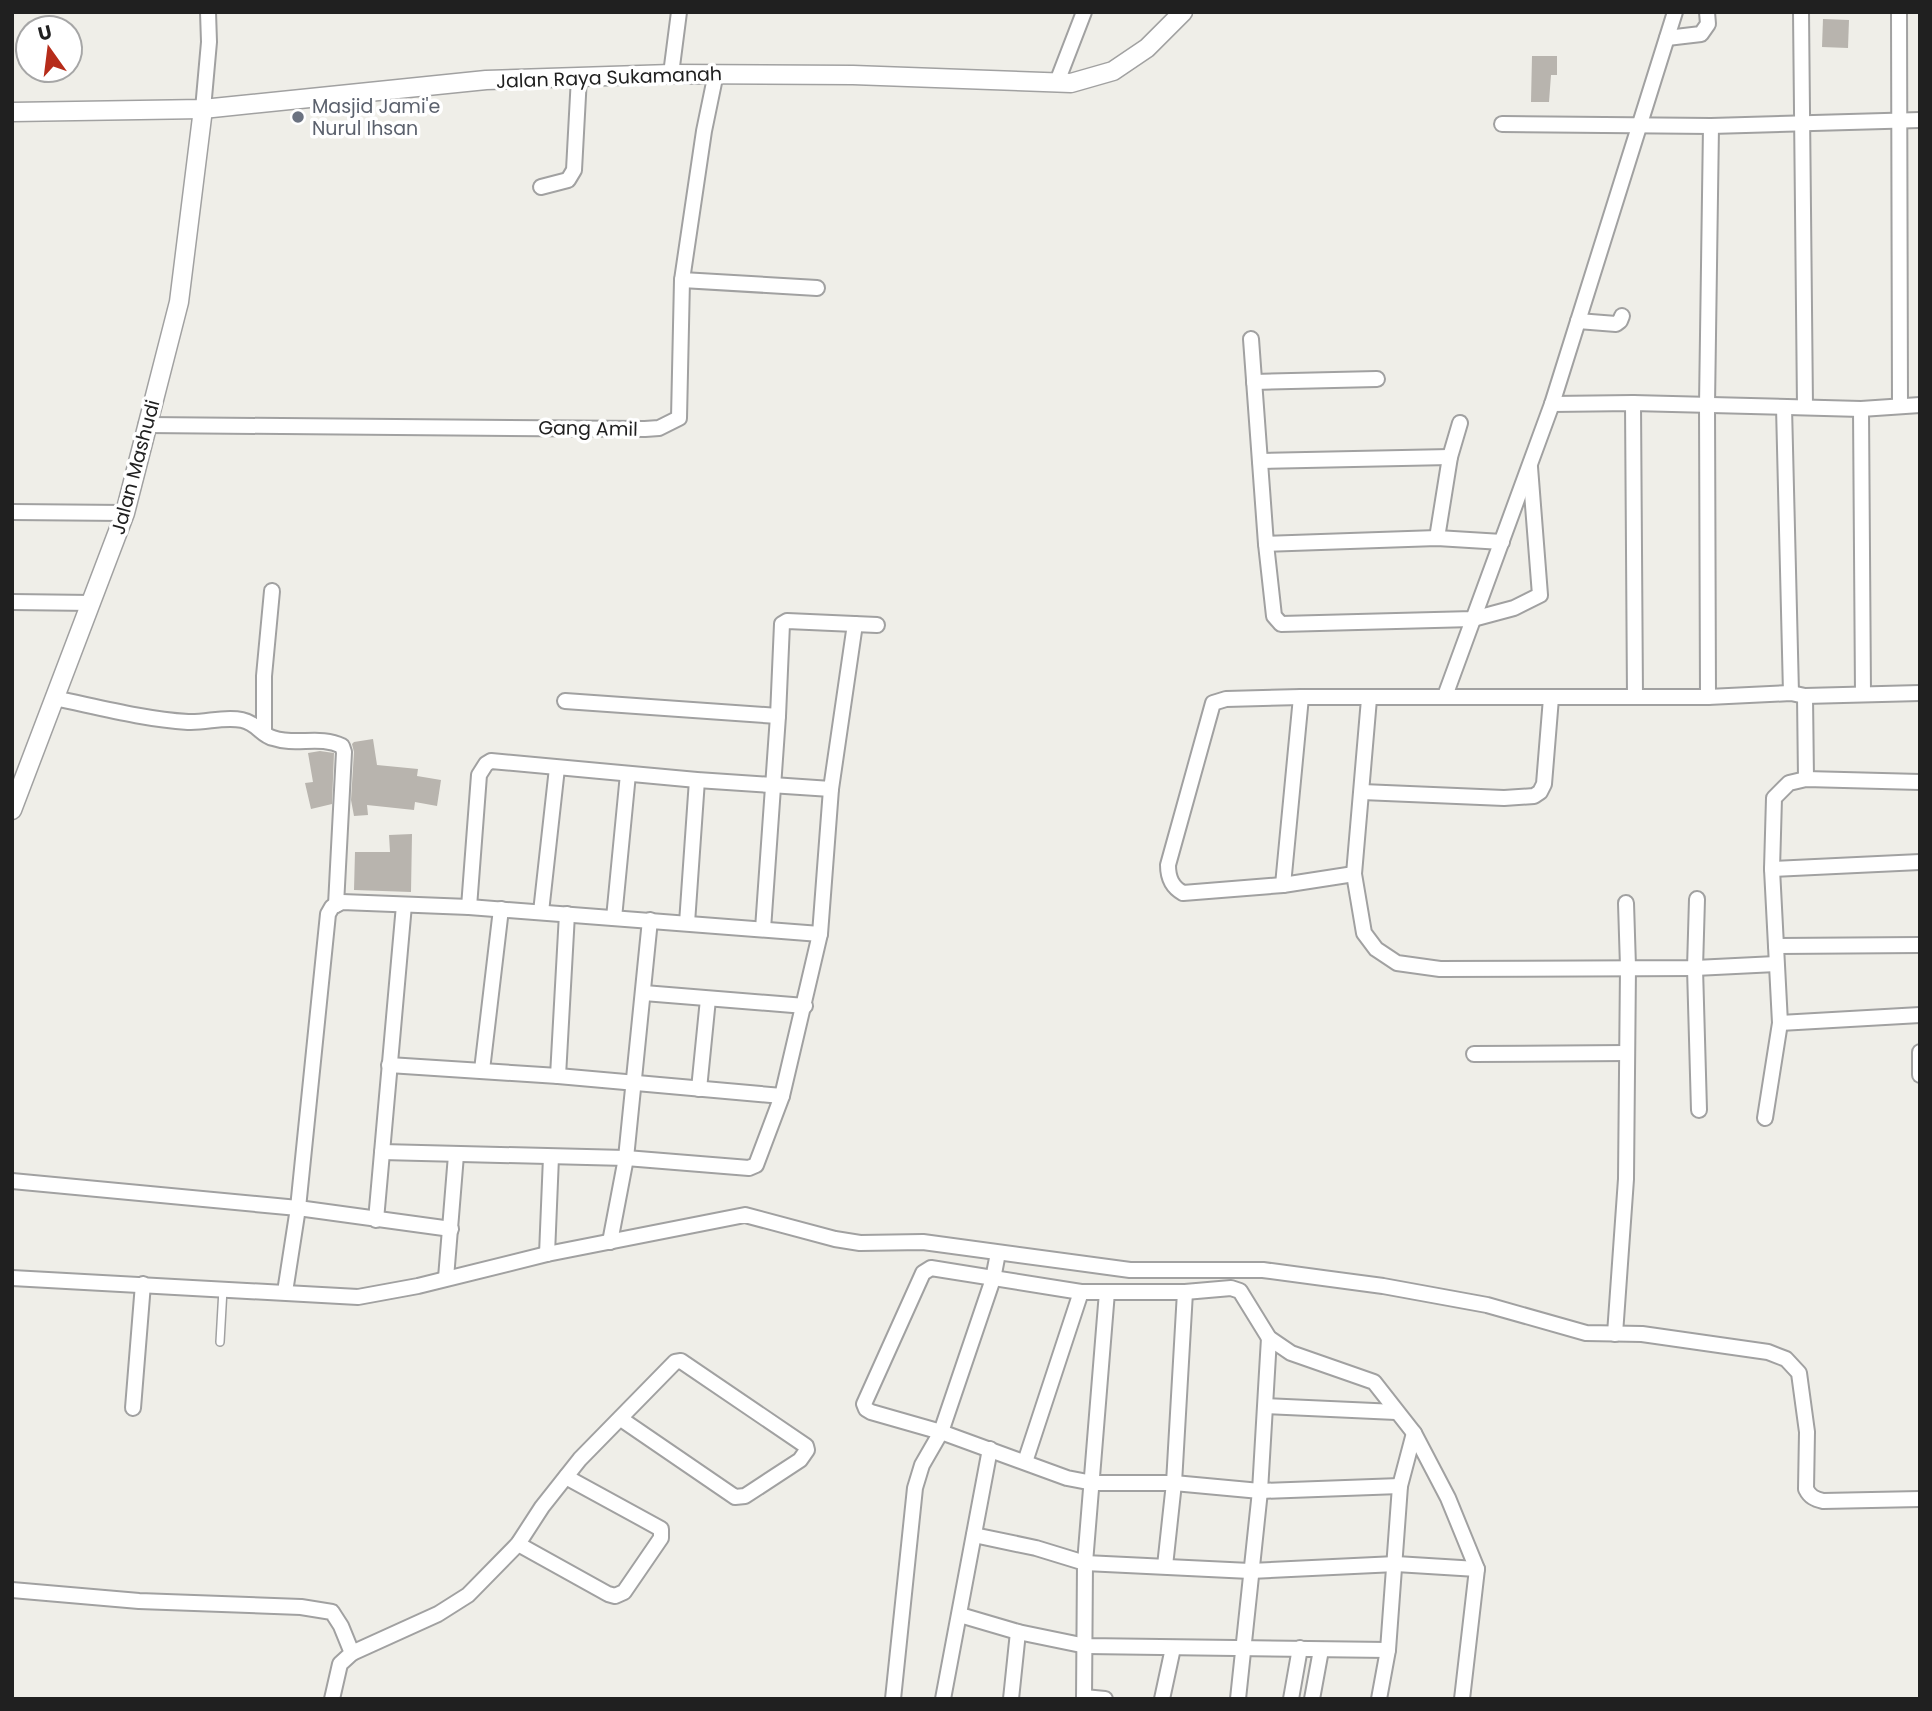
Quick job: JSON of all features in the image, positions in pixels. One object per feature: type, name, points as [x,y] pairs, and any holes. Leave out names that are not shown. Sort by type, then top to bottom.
[{"type":"street","points":[[203,109],[209,42],[208,12]]},
{"type":"street","points":[[671,74],[679,12]]},
{"type":"street","points":[[1058,82],[1084,12]]},
{"type":"street","name":"Jalan Raya Sukamanah","points":[[12,112],[203,109],[486,80],[671,74],[1071,83],[1113,71],[1147,48],[1183,12]]},
{"type":"street","points":[[1445,696],[1552,404],[1675,12]]},
{"type":"street","points":[[1667,38],[1701,34],[1708,24],[1707,12]]},
{"type":"street","points":[[1801,12],[1805,407]]},
{"type":"street","points":[[1899,12],[1900,406]]},
{"type":"street","name":"Gang Amil","points":[[146,425],[659,428],[679,418],[682,280],[704,131],[716,73]]},
{"type":"street","points":[[541,187],[568,180],[575,170],[579,77]]},
{"type":"street","name":"Jalan Mashudi","points":[[12,810],[125,513],[179,302],[203,109]]},
{"type":"street","points":[[1502,124],[1711,126],[1920,120]]},
{"type":"street","points":[[1708,697],[1707,405],[1711,126]]},
{"type":"street","points":[[682,280],[817,288]]},
{"type":"street","points":[[1578,321],[1616,324],[1622,316]]},
{"type":"street","points":[[1251,339],[1266,544],[1274,617],[1281,624],[1474,619],[1514,608],[1541,595],[1530,462]]},
{"type":"street","points":[[1254,382],[1377,379]]},
{"type":"street","points":[[1552,404],[1633,403],[1861,409],[1920,405]]},
{"type":"street","points":[[1633,403],[1635,696]]},
{"type":"street","points":[[1784,407],[1798,695],[1806,779]]},
{"type":"street","points":[[1861,409],[1863,694]]},
{"type":"street","points":[[1437,538],[1450,457],[1460,423]]},
{"type":"street","points":[[1260,461],[1450,457]]},
{"type":"street","points":[[12,512],[125,513]]},
{"type":"street","points":[[1266,544],[1437,538],[1502,542]]},
{"type":"street","points":[[264,732],[264,676],[272,591]]},
{"type":"street","points":[[12,602],[92,603]]},
{"type":"street","points":[[763,929],[782,624],[787,621],[877,625]]},
{"type":"street","points":[[382,1152],[626,1158],[753,1167],[756,1165],[782,1096],[820,934],[831,789],[855,624]]},
{"type":"street","points":[[1354,874],[1283,885],[1183,893],[1172,884],[1168,865],[1213,703],[1226,699],[1301,697],[1708,697],[1920,693]]},
{"type":"street","points":[[1283,885],[1301,697]]},
{"type":"street","points":[[54,698],[136,715],[188,722],[241,719],[255,724],[271,738],[320,740],[339,744],[344,748],[336,905]]},
{"type":"street","points":[[1362,792],[1504,799],[1534,796],[1541,792],[1544,785],[1551,698]]},
{"type":"street","points":[[1369,699],[1354,874],[1364,933],[1376,949],[1397,963],[1440,970],[1695,968],[1776,964]]},
{"type":"street","points":[[565,701],[778,716]]},
{"type":"street","points":[[468,907],[479,775],[482,767],[491,761],[831,789]]},
{"type":"street","points":[[541,912],[557,768]]},
{"type":"street","points":[[614,918],[628,774]]},
{"type":"street","points":[[1765,1118],[1780,1023],[1772,869],[1774,798],[1790,783],[1806,779],[1920,782]]},
{"type":"street","points":[[687,923],[697,780]]},
{"type":"street","points":[[1772,869],[1920,862]]},
{"type":"street","points":[[1697,899],[1695,968],[1699,1110]]},
{"type":"street","points":[[285,1292],[298,1208],[328,914],[336,905],[342,902],[468,907],[820,934]]},
{"type":"street","points":[[1615,1334],[1626,1179],[1626,902]]},
{"type":"street","points":[[376,1220],[404,905]]},
{"type":"street","points":[[482,1070],[501,909]]},
{"type":"street","points":[[558,1076],[567,914]]},
{"type":"street","points":[[610,1242],[626,1158],[650,920]]},
{"type":"street","points":[[1776,946],[1920,945]]},
{"type":"street","points":[[644,993],[805,1006]]},
{"type":"street","points":[[699,1088],[708,999]]},
{"type":"street","points":[[1780,1023],[1920,1015]]},
{"type":"street","points":[[1920,1052],[1920,1075]]},
{"type":"street","points":[[1474,1054],[1627,1053]]},
{"type":"street","points":[[389,1065],[482,1070],[782,1096]]},
{"type":"street","points":[[446,1278],[456,1155]]},
{"type":"street","points":[[547,1254],[551,1157]]},
{"type":"street","points":[[12,1181],[298,1208],[451,1228]]},
{"type":"street","points":[[12,1278],[358,1297],[547,1254],[745,1215],[860,1243],[923,1242],[1130,1270],[1262,1270],[1487,1305],[1586,1333],[1642,1334],[1768,1352],[1786,1359],[1799,1373],[1807,1432],[1808,1494],[1823,1501],[1920,1499]]},
{"type":"street","points":[[893,1699],[915,1488],[922,1465],[942,1432],[993,1279],[998,1253]]},
{"type":"street","points":[[1400,1486],[1260,1491],[1174,1483],[1093,1483],[1067,1478],[942,1432],[871,1412],[864,1404],[926,1271],[931,1268],[1081,1292],[1185,1292],[1231,1288],[1240,1291],[1269,1338],[1291,1353],[1374,1382],[1414,1433],[1448,1498],[1477,1569],[1462,1699]]},
{"type":"street","points":[[133,1408],[143,1284]]},
{"type":"street","points":[[1025,1462],[1081,1292]]},
{"type":"street","points":[[1105,1699],[1084,1698],[1085,1563],[1107,1292]]},
{"type":"street","points":[[1165,1566],[1174,1483],[1185,1292]]},
{"type":"street","points":[[1238,1699],[1260,1491],[1269,1338]]},
{"type":"street","points":[[332,1699],[340,1664],[349,1649],[448,1608],[468,1595],[518,1544],[542,1507],[597,1441],[678,1361],[806,1446],[807,1450],[800,1460],[745,1496],[735,1497],[621,1419]]},
{"type":"street","points":[[1267,1406],[1396,1412]]},
{"type":"street","points":[[1379,1699],[1388,1650],[1400,1486],[1414,1433]]},
{"type":"street","points":[[943,1699],[990,1449]]},
{"type":"street","points":[[518,1544],[608,1594],[624,1592],[660,1538],[661,1529],[566,1477]]},
{"type":"street","points":[[974,1535],[1036,1548],[1085,1563],[1250,1571],[1396,1564],[1477,1569]]},
{"type":"street","points":[[12,1590],[139,1601],[310,1608],[332,1612],[341,1626],[349,1649]]},
{"type":"street","points":[[960,1615],[1018,1632],[1086,1646],[1388,1650]]},
{"type":"street","points":[[1011,1699],[1018,1632]]},
{"type":"street","points":[[1162,1699],[1173,1648]]},
{"type":"street","points":[[1291,1699],[1300,1648]]},
{"type":"street","points":[[1312,1699],[1321,1650]]},
{"type":"lane","points":[[219,1342],[223,1288]]},
{"type":"building","points":[[1823,19],[1849,20],[1848,48],[1822,47]]},
{"type":"building","points":[[1532,56],[1557,56],[1557,75],[1551,75],[1549,102],[1531,102]]},
{"type":"building","points":[[373,739],[377,765],[418,769],[417,776],[441,780],[437,806],[415,802],[414,810],[367,805],[368,815],[354,816],[351,800],[354,752],[352,744]]},
{"type":"building","points":[[308,753],[334,753],[332,804],[311,809],[305,783],[313,782]]},
{"type":"building","points":[[412,834],[411,892],[354,890],[355,852],[390,852],[389,835]]},
{"type":"place","name":"Masjid Jami'e Nurul Ihsan","points":[[298,117]]}]
